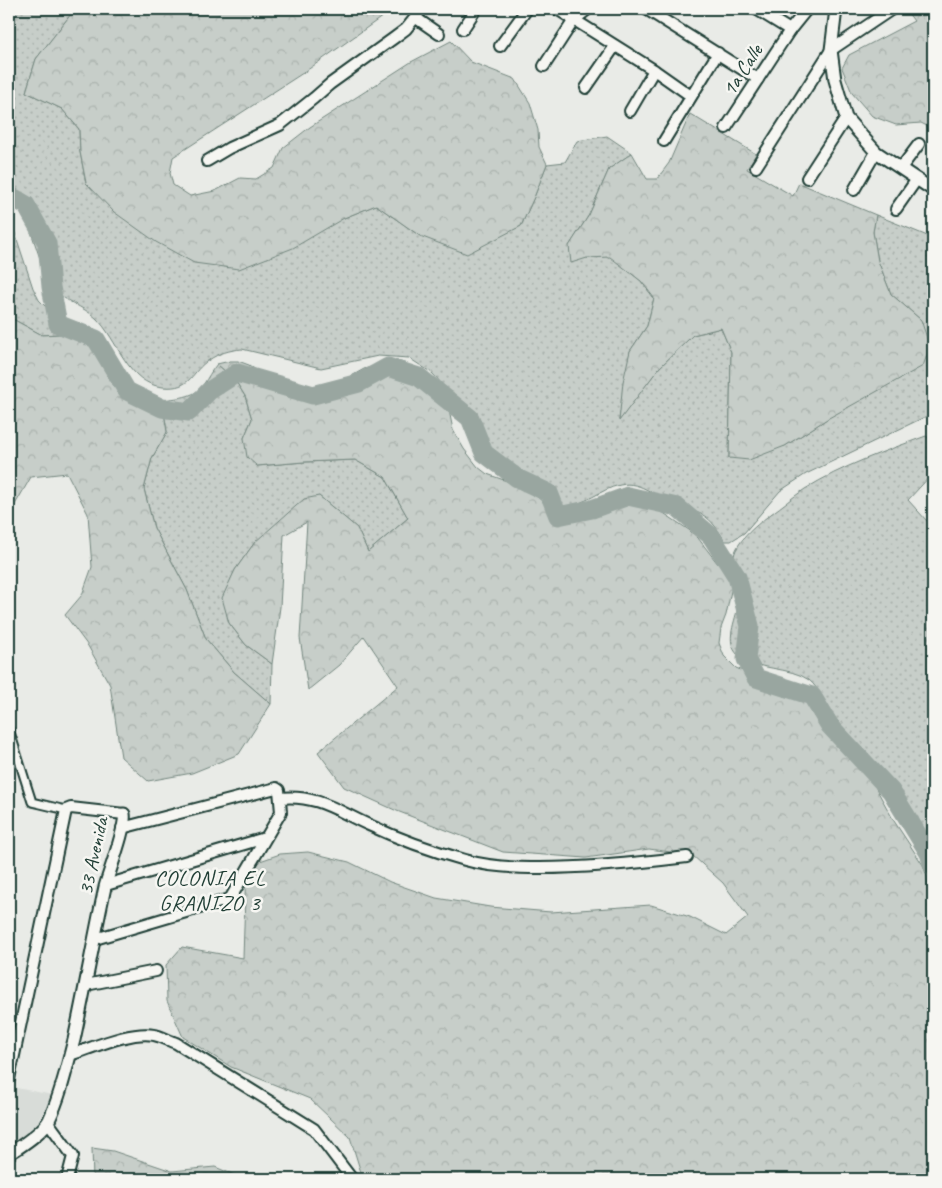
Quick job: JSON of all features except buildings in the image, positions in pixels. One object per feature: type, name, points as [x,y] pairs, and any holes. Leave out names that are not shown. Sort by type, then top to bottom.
[{"type":"street","points":[[207,161],[229,148],[280,125],[330,84],[394,38],[416,18],[422,9]]},
{"type":"street","points":[[463,29],[476,9]]},
{"type":"street","points":[[500,46],[527,9]]},
{"type":"street","points":[[557,9],[654,70],[691,96]]},
{"type":"street","points":[[544,66],[574,20],[588,9]]},
{"type":"street","points":[[646,9],[758,79]]},
{"type":"street","points":[[756,9],[790,30]]},
{"type":"street","name":"1a Calle","points":[[726,128],[790,30],[807,9]]},
{"type":"street","points":[[836,9],[831,50],[836,80],[846,118],[876,152],[933,190]]},
{"type":"street","points":[[756,167],[831,50],[892,9]]},
{"type":"street","points":[[416,18],[439,34]]},
{"type":"street","points":[[586,88],[614,46]]},
{"type":"street","points":[[664,142],[718,53]]},
{"type":"street","points":[[630,111],[654,70]]},
{"type":"street","points":[[807,178],[846,118]]},
{"type":"street","points":[[902,168],[919,144]]},
{"type":"street","points":[[854,190],[876,152]]},
{"type":"street","points":[[896,208],[917,179]]},
{"type":"street","points":[[9,729],[32,802],[66,810]]},
{"type":"street","points":[[95,939],[230,899],[281,812],[279,790],[276,788],[122,828]]},
{"type":"street","points":[[280,798],[301,797],[325,803],[370,826],[425,847],[466,861],[504,868],[607,866],[687,857]]},
{"type":"street","name":"33 Avenida","points":[[9,1079],[66,810],[71,808],[124,814],[125,817],[106,885],[70,1055],[58,1098],[48,1122],[25,1143],[9,1154]]},
{"type":"street","points":[[106,885],[265,838]]},
{"type":"street","points":[[86,984],[156,972]]},
{"type":"street","points":[[70,1055],[127,1036],[142,1034],[155,1035],[176,1043],[314,1129],[352,1179]]},
{"type":"street","points":[[48,1122],[71,1151],[72,1156],[67,1179]]},
{"type":"shaded area","points":[[11,1087],[53,1095],[38,1122],[9,1149],[9,1097]]},
{"type":"green space","points":[[9,9],[75,9],[36,59],[26,92],[62,109],[79,129],[80,152],[86,183],[344,218],[376,205],[420,236],[493,239],[521,226],[547,164],[565,162],[577,141],[607,136],[632,153],[609,169],[589,215],[569,246],[587,258],[610,256],[641,281],[654,298],[647,326],[630,351],[619,420],[659,368],[693,335],[721,328],[731,352],[729,458],[785,446],[827,419],[921,320],[891,294],[878,261],[873,232],[876,215],[925,235],[933,241],[933,413],[806,474],[780,491],[744,533],[731,541],[725,541],[709,519],[703,515],[670,504],[650,491],[636,485],[628,484],[613,487],[578,503],[563,506],[550,488],[539,479],[490,461],[482,456],[471,438],[455,398],[432,373],[409,358],[378,356],[321,368],[242,349],[225,352],[213,358],[203,364],[186,383],[180,386],[163,387],[151,384],[140,378],[132,369],[96,318],[52,288],[24,213],[9,186]]},
{"type":"green space","points":[[75,9],[393,9],[306,71],[173,157],[170,173],[173,185],[190,196],[215,191],[240,178],[256,179],[274,168],[283,148],[310,127],[411,62],[451,41],[471,62],[515,79],[530,103],[538,130],[539,147],[547,164],[521,226],[467,254],[420,236],[376,205],[344,218],[293,248],[239,269],[194,263],[156,242],[114,212],[86,183],[80,152],[79,129],[62,109],[26,92],[36,59]]},
{"type":"green space","points":[[905,9],[933,9],[933,129],[921,123],[896,125],[872,116],[852,93],[842,68],[849,55],[914,21]]},
{"type":"green space","points":[[690,114],[756,154],[747,169],[793,196],[799,183],[876,215],[873,232],[878,261],[891,294],[921,320],[930,347],[923,366],[827,419],[785,446],[749,460],[729,458],[731,352],[721,328],[693,335],[659,368],[619,421],[623,382],[630,351],[647,326],[654,298],[641,281],[610,257],[587,258],[571,263],[569,246],[589,215],[609,169],[632,153],[647,179],[657,179],[669,163]]},
{"type":"green space","points":[[9,215],[33,288],[39,300],[49,310],[81,330],[42,335],[9,317]]},
{"type":"green space","points":[[9,317],[42,335],[81,330],[118,387],[129,394],[143,399],[162,400],[167,432],[152,458],[144,489],[154,528],[187,590],[206,639],[234,672],[271,704],[239,754],[192,773],[148,781],[121,757],[110,685],[88,646],[65,615],[82,595],[92,567],[88,514],[67,473],[31,477],[9,515]]},
{"type":"green space","points":[[238,361],[249,365],[280,388],[295,395],[317,393],[364,369],[374,366],[399,366],[427,380],[442,394],[448,405],[453,430],[464,449],[478,467],[487,474],[515,484],[534,494],[552,514],[558,517],[567,516],[612,499],[623,498],[650,504],[689,530],[729,574],[732,586],[719,643],[724,656],[736,668],[755,676],[786,680],[810,700],[836,737],[872,781],[894,821],[923,865],[928,889],[933,900],[933,1179],[363,1179],[350,1137],[310,1099],[231,1067],[183,1037],[167,1001],[166,965],[182,947],[243,958],[246,866],[280,854],[308,852],[349,862],[390,882],[436,898],[490,907],[551,912],[651,905],[690,917],[726,935],[748,917],[723,883],[692,855],[649,849],[586,858],[503,852],[397,811],[344,787],[318,752],[398,686],[364,636],[339,665],[308,690],[300,638],[307,522],[284,535],[280,607],[272,664],[246,645],[229,623],[222,598],[235,570],[255,542],[304,499],[319,496],[357,528],[368,552],[408,518],[385,477],[355,460],[257,466],[247,457],[244,438],[252,419],[245,396],[235,380],[217,364]]},
{"type":"green space","points":[[217,364],[235,380],[245,396],[252,419],[244,438],[257,466],[355,460],[385,477],[408,518],[368,552],[357,528],[319,496],[255,542],[235,570],[223,598],[229,623],[246,645],[272,664],[271,704],[234,672],[206,639],[187,590],[154,528],[144,489],[152,458],[167,432],[162,400],[184,397],[195,393],[203,385]]},
{"type":"green space","points":[[926,436],[933,441],[933,473],[908,500],[927,521],[933,515],[933,857],[899,801],[830,711],[813,684],[792,672],[754,664],[745,660],[734,649],[731,637],[738,605],[733,561],[739,544],[749,532],[792,498],[819,481],[864,460]]},
{"type":"green space","points":[[92,1148],[113,1151],[172,1171],[215,1167],[237,1176],[238,1179],[93,1179]]},
{"type":"waterway","points":[[9,195],[26,205],[47,243],[51,287],[58,324],[96,339],[127,391],[162,408],[189,412],[209,391],[237,373],[313,395],[359,383],[388,367],[419,377],[470,418],[484,453],[517,478],[549,493],[558,516],[592,509],[628,496],[677,507],[711,536],[737,577],[750,626],[746,659],[756,678],[812,696],[830,726],[891,791],[929,853],[933,866]]},
{"type":"district","name":"COLONIA EL GRANIZO 3","points":[[210,890]]}]
